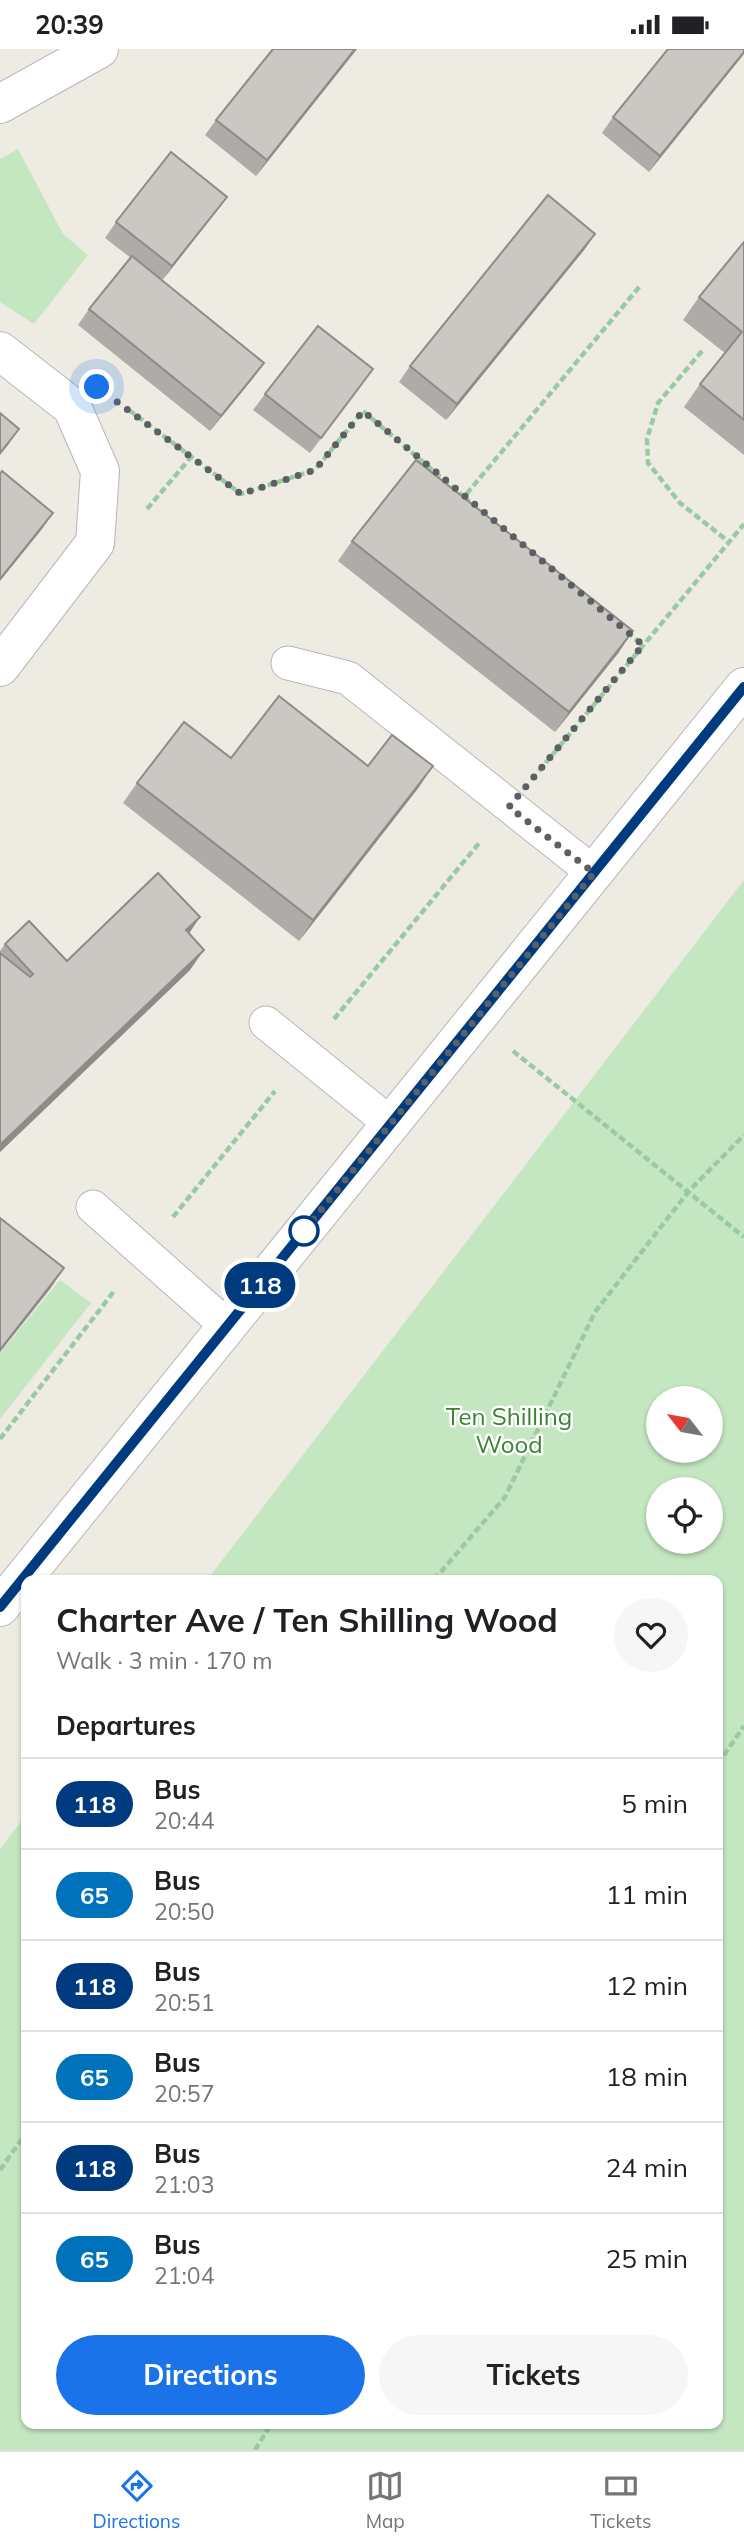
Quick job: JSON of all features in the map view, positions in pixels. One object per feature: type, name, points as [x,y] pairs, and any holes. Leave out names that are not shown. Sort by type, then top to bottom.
[{"type":"street","points":[[0,104],[99,49]]},
{"type":"street","points":[[0,351],[72,407],[100,471],[95,543],[0,667]]},
{"type":"street","points":[[26,1575],[744,687]]},
{"type":"street","points":[[0,1607],[21,1581]]},
{"type":"lane","points":[[288,663],[348,678],[594,873]]},
{"type":"lane","points":[[266,1023],[391,1124]]},
{"type":"lane","points":[[93,1207],[227,1326]]},
{"type":"path","points":[[464,497],[640,286]]},
{"type":"path","points":[[702,351],[659,403],[647,439],[648,463],[680,503],[729,542]]},
{"type":"path","points":[[72,407],[97,387],[241,494],[315,470],[363,411],[496,523]]},
{"type":"path","points":[[0,1439],[305,1054],[744,524]]},
{"type":"path","points":[[622,628],[643,645]]},
{"type":"path","points":[[474,1020],[744,1237]]},
{"type":"path","points":[[438,1575],[505,1497],[595,1312],[688,1192],[744,1135]]},
{"type":"path","points":[[723,1757],[744,1726]]},
{"type":"path","points":[[0,2169],[21,2140]]},
{"type":"path","points":[[255,2450],[268,2429]]},
{"type":"green space","points":[[18,149],[63,234],[88,255],[34,324],[0,302],[0,159]]},
{"type":"green space","name":"Ten Shilling Wood","points":[[744,880],[744,2450],[0,2450],[0,1849],[21,1822],[21,2429],[723,2429],[723,1575],[211,1575]]},
{"type":"green space","points":[[60,1280],[91,1303],[0,1419],[0,1353]]},
{"type":"building","points":[[273,49],[355,49],[267,160],[216,120]]},
{"type":"building","points":[[668,49],[744,49],[744,52],[660,156],[613,117]]},
{"type":"building","points":[[171,152],[227,197],[172,266],[116,222]]},
{"type":"building","points":[[548,195],[595,234],[457,404],[410,366]]},
{"type":"building","points":[[744,242],[744,420],[700,384],[742,332],[699,297]]},
{"type":"building","points":[[132,256],[264,363],[221,416],[89,309]]},
{"type":"building","points":[[318,326],[373,369],[321,438],[265,394]]},
{"type":"building","points":[[0,413],[19,429],[0,453]]},
{"type":"building","points":[[416,460],[633,631],[569,712],[352,541]]},
{"type":"building","points":[[2,471],[53,513],[0,579],[0,474]]},
{"type":"building","points":[[279,696],[368,766],[392,735],[433,766],[313,920],[137,783],[184,722],[231,758]]},
{"type":"building","points":[[158,873],[200,917],[186,930],[204,950],[0,1145],[0,953],[30,977],[33,974],[5,944],[29,921],[67,961]]},
{"type":"building","points":[[0,1218],[64,1268],[0,1350]]},
{"type":"bus line","name":"118","points":[[26,1575],[744,687]]},
{"type":"bus line","name":"118","points":[[0,1607],[21,1581]]},
{"type":"route","points":[[97,387],[241,494],[315,470],[363,411],[643,645],[509,807],[594,873],[304,1231]]}]
